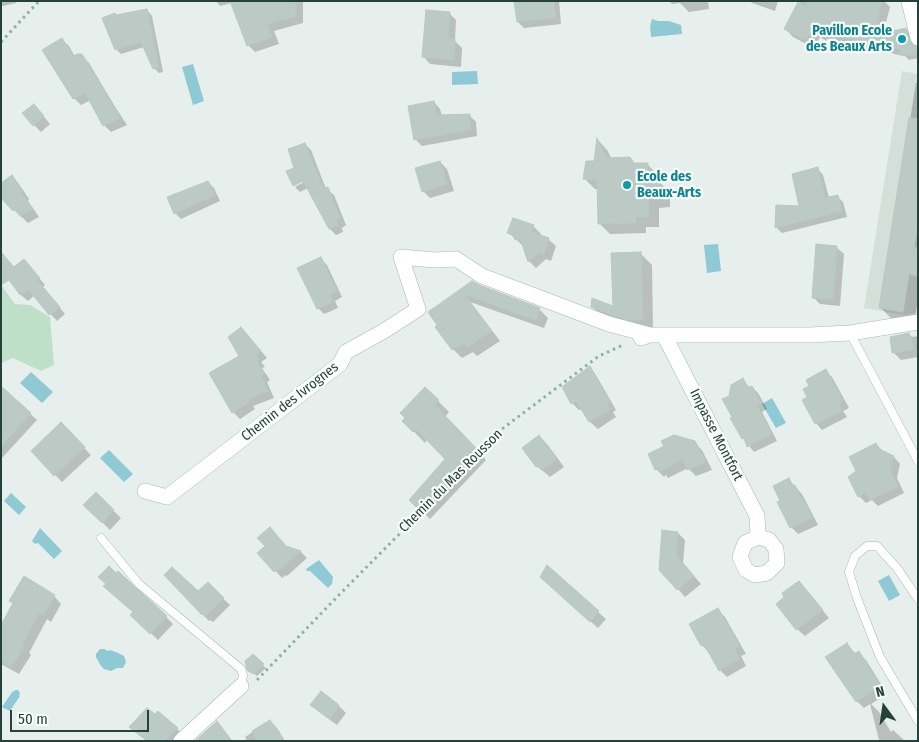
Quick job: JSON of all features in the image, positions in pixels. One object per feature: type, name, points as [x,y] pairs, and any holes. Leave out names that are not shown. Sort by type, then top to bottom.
[{"type":"street","points":[[909,1],[918,38]]},
{"type":"street","name":"Chemin des Ivrognes","points":[[145,491],[167,498],[340,364],[346,352],[418,309],[401,257],[434,260],[456,259],[482,276],[609,324],[657,335]]},
{"type":"street","points":[[632,341],[657,335],[809,335],[850,333],[918,322]]},
{"type":"street","name":"Impasse Montfort","points":[[657,335],[757,516],[758,537]]},
{"type":"street","points":[[181,741],[240,686]]},
{"type":"lane","points":[[850,333],[918,461]]},
{"type":"lane","points":[[100,538],[139,584],[241,669],[243,676],[240,686]]},
{"type":"lane","points":[[918,599],[897,568],[877,546],[867,546],[855,556],[849,572],[857,598],[880,657],[918,722]]},
{"type":"path","points":[[1,42],[39,1]]},
{"type":"path","name":"Chemin du Mas Rousson","points":[[257,680],[498,432],[599,356],[632,341]]},
{"type":"shaded area","points":[[902,71],[918,74],[918,313],[904,315],[864,308]]},
{"type":"green space","points":[[1,285],[15,304],[30,305],[50,317],[54,365],[41,371],[13,358],[1,363]]},
{"type":"water","points":[[652,19],[681,25],[682,34],[651,37],[650,26]]},
{"type":"water","points":[[193,64],[204,101],[193,105],[182,67]]},
{"type":"water","points":[[477,71],[478,84],[452,85],[452,72]]},
{"type":"water","points":[[718,244],[721,271],[707,273],[704,245]]},
{"type":"water","points":[[31,372],[53,392],[42,403],[20,383]]},
{"type":"water","points":[[772,398],[786,423],[776,428],[762,404]]},
{"type":"water","points":[[109,450],[133,474],[124,482],[100,458]]},
{"type":"water","points":[[11,493],[26,507],[19,515],[4,501]]},
{"type":"water","points":[[40,528],[62,551],[54,559],[38,543],[35,544],[32,541]]},
{"type":"water","points":[[319,560],[333,577],[332,584],[328,588],[306,569]]},
{"type":"water","points":[[889,575],[900,595],[889,601],[878,581]]},
{"type":"water","points":[[100,649],[110,650],[124,656],[126,662],[123,668],[111,671],[104,669],[96,657]]},
{"type":"water","points":[[15,690],[18,690],[20,696],[10,711],[2,707]]},
{"type":"building","points":[[230,1],[296,1],[296,16],[267,24],[272,37],[247,46]]},
{"type":"building","points":[[514,1],[554,1],[556,18],[517,22]]},
{"type":"building","points":[[808,1],[882,1],[874,35],[906,28],[911,44],[918,47],[918,55],[900,55],[900,49],[885,47],[872,41],[872,43],[820,32],[818,34],[812,31],[806,41],[784,29],[798,2],[805,6]]},
{"type":"building","points":[[147,9],[159,67],[153,69],[141,42],[115,50],[102,18],[115,13],[116,15]]},
{"type":"building","points":[[426,10],[450,12],[448,39],[455,39],[454,60],[422,57]]},
{"type":"building","points":[[62,38],[73,56],[82,54],[121,118],[103,126],[85,93],[73,99],[42,50]]},
{"type":"building","points":[[434,101],[437,115],[470,114],[471,130],[414,140],[408,106]]},
{"type":"building","points":[[34,104],[44,116],[33,126],[22,113]]},
{"type":"building","points":[[909,118],[918,119],[918,223],[914,248],[918,248],[918,276],[909,274],[903,312],[879,308]]},
{"type":"building","name":"Ecole des Beaux-Arts","points":[[597,138],[607,158],[630,157],[634,163],[648,163],[648,180],[659,180],[660,197],[648,197],[649,217],[636,217],[636,223],[598,224],[597,180],[583,179],[586,161],[594,161]]},
{"type":"building","points":[[305,143],[323,188],[328,187],[340,218],[336,221],[338,225],[329,229],[303,181],[293,186],[286,171],[294,168],[288,149]]},
{"type":"building","points":[[440,161],[447,184],[422,192],[415,168]]},
{"type":"building","points":[[818,167],[825,198],[838,195],[842,211],[775,228],[776,205],[799,206],[792,174]]},
{"type":"building","points":[[12,175],[23,191],[21,193],[33,209],[20,216],[1,198],[1,183]]},
{"type":"building","points":[[208,181],[215,195],[174,214],[167,197]]},
{"type":"building","points":[[513,218],[534,225],[532,232],[549,238],[544,254],[538,253],[528,262],[523,242],[514,239],[515,236],[507,233]]},
{"type":"building","points":[[816,244],[837,246],[833,299],[812,298]]},
{"type":"building","points":[[1,252],[14,267],[24,259],[40,278],[37,280],[60,307],[49,315],[28,289],[20,295],[9,280],[1,285]]},
{"type":"building","points":[[641,252],[643,320],[628,320],[591,307],[592,298],[613,306],[611,253]]},
{"type":"building","points":[[321,257],[337,291],[330,295],[333,302],[317,309],[297,268]]},
{"type":"building","points":[[472,281],[540,308],[537,318],[535,320],[464,294],[492,331],[467,347],[464,343],[452,350],[435,327],[437,325],[428,312]]},
{"type":"building","points":[[241,327],[261,351],[256,355],[259,360],[257,361],[264,373],[261,375],[268,391],[248,399],[249,402],[232,413],[209,373],[239,356],[228,337]]},
{"type":"building","points":[[909,333],[914,349],[892,353],[890,337]]},
{"type":"building","points":[[590,366],[610,402],[607,404],[610,410],[589,422],[576,401],[571,404],[562,387]]},
{"type":"building","points":[[826,369],[843,401],[838,404],[842,411],[815,424],[802,400],[807,397],[803,389],[809,386],[806,380]]},
{"type":"building","points":[[743,378],[748,388],[752,386],[761,403],[757,406],[772,434],[747,447],[744,438],[742,439],[730,418],[732,417],[722,399],[729,396],[731,385]]},
{"type":"building","points":[[1,386],[31,413],[1,447]]},
{"type":"building","points":[[425,387],[439,400],[435,405],[476,448],[418,509],[409,500],[445,459],[416,429],[413,432],[402,421],[405,418],[400,413]]},
{"type":"building","points":[[61,422],[85,447],[54,476],[31,451]]},
{"type":"building","points":[[539,435],[557,459],[541,470],[539,467],[536,467],[522,448]]},
{"type":"building","points":[[674,435],[695,441],[706,462],[687,470],[683,460],[660,471],[659,468],[655,470],[648,454],[664,446],[661,441]]},
{"type":"building","points":[[876,443],[879,449],[894,456],[890,470],[898,486],[870,500],[866,493],[858,497],[848,477],[856,471],[849,457]]},
{"type":"building","points":[[789,478],[793,486],[795,485],[812,517],[790,528],[777,502],[780,501],[773,486]]},
{"type":"building","points":[[96,492],[114,510],[102,523],[83,505]]},
{"type":"building","points":[[270,527],[286,546],[301,551],[274,572],[257,553],[265,546],[257,538]]},
{"type":"building","points":[[662,530],[678,532],[676,555],[694,576],[677,590],[659,570]]},
{"type":"building","points":[[547,565],[599,611],[590,622],[540,577]]},
{"type":"building","points":[[109,566],[116,573],[118,571],[167,616],[150,634],[130,615],[133,612],[103,586],[106,584],[98,577]]},
{"type":"building","points":[[172,567],[198,591],[208,582],[224,598],[206,616],[202,615],[164,575]]},
{"type":"building","points":[[24,576],[55,595],[44,615],[39,613],[22,645],[24,647],[11,667],[1,661],[1,625],[13,603],[9,601]]},
{"type":"building","points":[[799,581],[823,610],[796,630],[776,604],[784,597],[782,593]]},
{"type":"building","points":[[718,608],[740,646],[734,649],[740,659],[719,671],[704,644],[701,646],[689,624]]},
{"type":"building","points":[[847,643],[854,654],[859,651],[880,686],[856,702],[825,657]]},
{"type":"building","points":[[253,654],[264,664],[253,674],[247,670],[245,661]]},
{"type":"building","points":[[321,691],[339,705],[330,719],[310,705]]},
{"type":"building","points":[[147,708],[155,714],[158,711],[178,728],[164,741],[147,741],[129,727]]},
{"type":"building","points":[[270,720],[284,741],[257,741],[252,731]]},
{"type":"building","points":[[217,721],[232,741],[195,741]]},
{"type":"place","name":"Pavillon Ecole des Beaux Arts","points":[[902,39]]},
{"type":"place","name":"Ecole des Beaux-Arts","points":[[627,185]]}]
